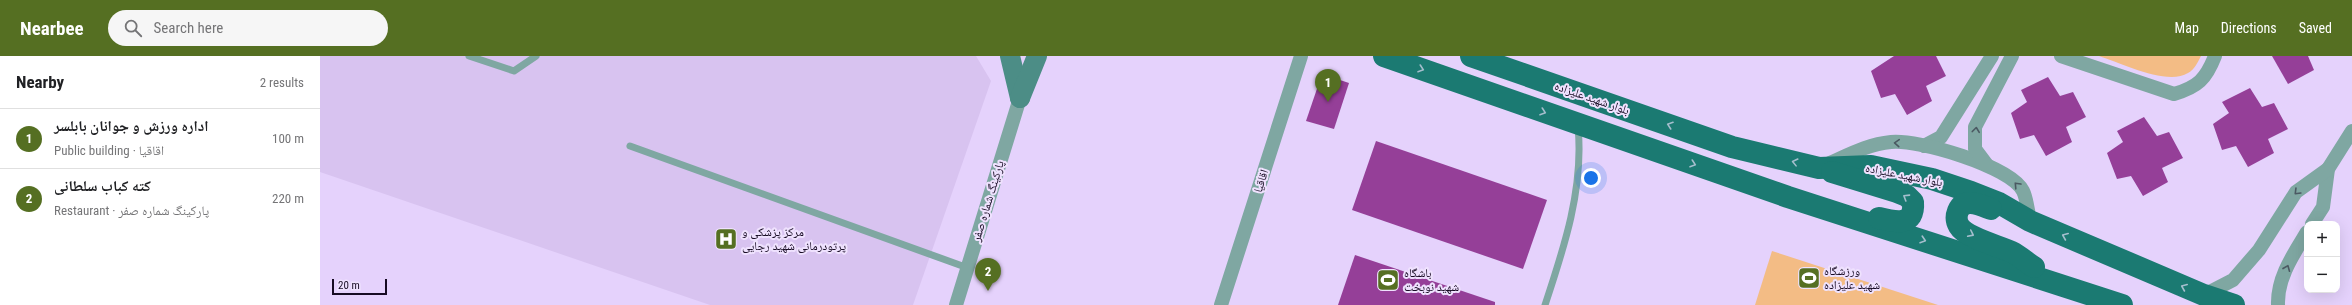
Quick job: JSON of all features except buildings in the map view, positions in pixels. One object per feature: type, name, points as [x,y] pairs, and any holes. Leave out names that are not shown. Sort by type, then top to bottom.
[{"type":"main road","points":[[1010,56],[1020,98]]},
{"type":"main road","points":[[1020,98],[1037,56]]},
{"type":"main road","points":[[1384,56],[1788,197],[2063,284],[2122,305]]},
{"type":"main road","name":"بلوار شهید علیزاده","points":[[1471,56],[1732,146],[1819,168],[1871,166],[1932,179],[1999,203],[2030,221],[2204,295],[2234,305]]},
{"type":"main road","points":[[1788,197],[1843,208],[1896,222],[1904,221],[1912,213],[1913,202],[1907,196],[1819,168]]},
{"type":"main road","points":[[2030,221],[1972,203],[1960,207],[1956,216],[1958,225],[1967,234],[2014,254],[2063,284]]},
{"type":"street","name":"اقاقیا","points":[[1221,305],[1301,56]]},
{"type":"street","points":[[1924,146],[1942,137],[1992,56]]},
{"type":"street","points":[[1988,165],[1975,149],[1975,127],[2012,56]]},
{"type":"street","points":[[2061,56],[2174,94],[2192,89],[2208,73],[2215,56]]},
{"type":"street","name":"پارکینگ شماره صفر","points":[[956,305],[1020,98]]},
{"type":"street","points":[[2204,295],[2234,280],[2258,250],[2296,192],[2328,169],[2352,131]]},
{"type":"street","points":[[1819,168],[1872,145],[1893,142],[1924,146],[1988,165],[2010,176],[2023,190],[2030,221]]},
{"type":"street","points":[[2314,221],[2323,207],[2328,169]]},
{"type":"street","points":[[2278,305],[2278,293],[2288,264],[2304,237]]},
{"type":"lane","points":[[469,56],[514,71],[536,56]]},
{"type":"lane","points":[[1545,305],[1568,236],[1576,189],[1580,139],[1578,124]]},
{"type":"lane","points":[[630,146],[968,268]]},
{"type":"shaded area","name":"مرکز پزشکی و پرتودرمانی شهید رجایی","points":[[320,56],[976,56],[991,81],[913,305],[710,305],[320,172]]},
{"type":"shaded area","points":[[2099,56],[2201,56],[2196,66],[2190,72],[2179,76],[2168,77],[2144,72]]},
{"type":"shaded area","name":"ورزشگاه شهید علیزاده","points":[[1772,251],[1938,305],[1755,305]]},
{"type":"place","name":"اداره ورزش و جوانان بابلسر","points":[[1328,102]]},
{"type":"place","name":"مرکز پزشکی و پرتودرمانی شهید رجایی","points":[[726,239]]},
{"type":"place","name":"ورزشگاه شهید علیزاده","points":[[1809,278]]},
{"type":"place","name":"باشگاه شهید نوبخت","points":[[1388,280]]},
{"type":"place","name":"کته کباب سلطانی","points":[[988,291]]}]
